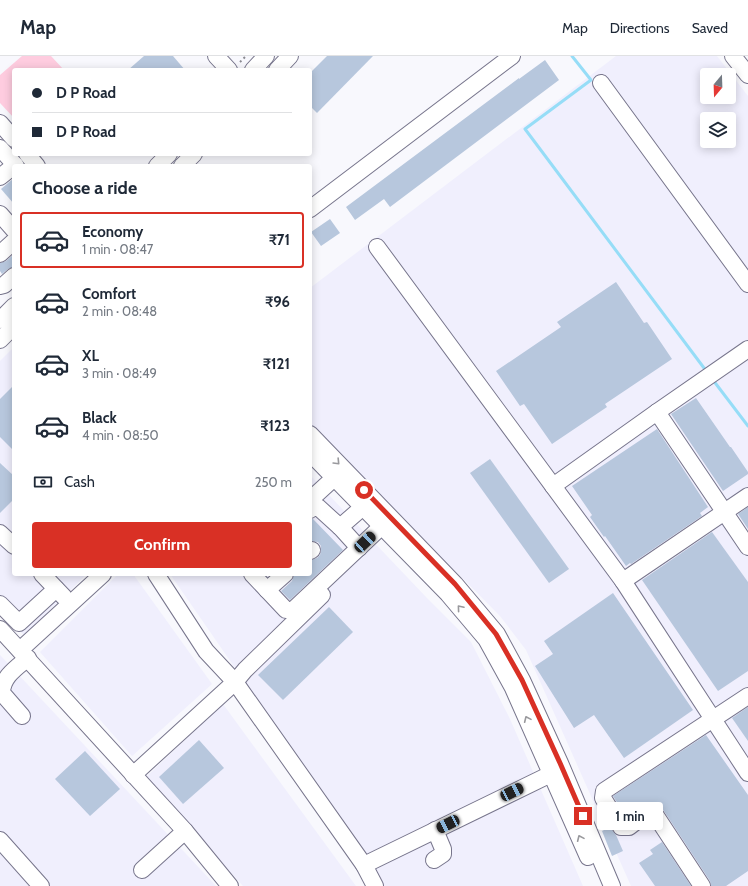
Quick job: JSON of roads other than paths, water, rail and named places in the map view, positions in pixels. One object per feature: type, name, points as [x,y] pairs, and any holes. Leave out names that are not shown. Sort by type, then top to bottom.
[{"type":"street","points":[[216,56],[227,68]]},
{"type":"street","points":[[255,68],[266,56]]},
{"type":"street","points":[[279,68],[290,56]]},
{"type":"street","points":[[312,207],[512,56]]},
{"type":"street","points":[[733,56],[748,75]]},
{"type":"street","points":[[742,56],[748,64]]},
{"type":"street","points":[[601,83],[748,284]]},
{"type":"street","points":[[0,123],[12,137]]},
{"type":"street","points":[[0,148],[20,162]]},
{"type":"street","points":[[159,164],[167,156]]},
{"type":"street","points":[[184,164],[192,156]]},
{"type":"street","points":[[0,177],[12,168]]},
{"type":"street","points":[[0,214],[12,228]]},
{"type":"street","points":[[0,254],[12,243]]},
{"type":"street","points":[[377,247],[622,581],[748,772]]},
{"type":"street","points":[[0,286],[4,285],[12,278]]},
{"type":"street","points":[[7,333],[12,314]]},
{"type":"street","points":[[553,486],[748,349]]},
{"type":"street","points":[[657,412],[748,547]]},
{"type":"street","points":[[312,436],[446,583],[496,634],[499,651],[513,688],[551,774],[571,804],[612,886]]},
{"type":"street","points":[[312,455],[382,526],[446,583]]},
{"type":"street","points":[[312,498],[334,478]]},
{"type":"street","points":[[622,581],[748,496]]},
{"type":"street","points":[[312,508],[318,507],[340,527],[359,548]]},
{"type":"street","points":[[340,527],[363,507]]},
{"type":"street","points":[[254,576],[286,610],[293,610],[382,526]]},
{"type":"street","points":[[0,533],[12,544]]},
{"type":"street","points":[[44,576],[71,603]]},
{"type":"street","points":[[22,716],[2,693],[2,685],[24,654],[71,603],[101,576]]},
{"type":"street","points":[[157,576],[206,651],[235,682],[364,865],[375,886]]},
{"type":"street","points":[[267,590],[283,576]]},
{"type":"street","points":[[56,588],[19,623],[2,636],[24,654],[185,832],[230,886]]},
{"type":"street","points":[[133,775],[235,682],[245,670],[322,595]]},
{"type":"street","points":[[0,604],[19,623]]},
{"type":"street","points":[[499,651],[522,680],[571,804],[601,886]]},
{"type":"street","points":[[702,886],[656,816],[646,814],[628,827],[621,827],[603,798],[604,791],[748,696]]},
{"type":"street","points":[[364,865],[551,774]]},
{"type":"street","points":[[434,860],[443,854],[443,849],[435,830]]},
{"type":"street","points":[[142,870],[185,832]]},
{"type":"street","points":[[0,840],[41,886]]},
{"type":"waterway","points":[[572,56],[591,80],[525,129],[707,372]]},
{"type":"waterway","points":[[713,380],[748,426]]}]
